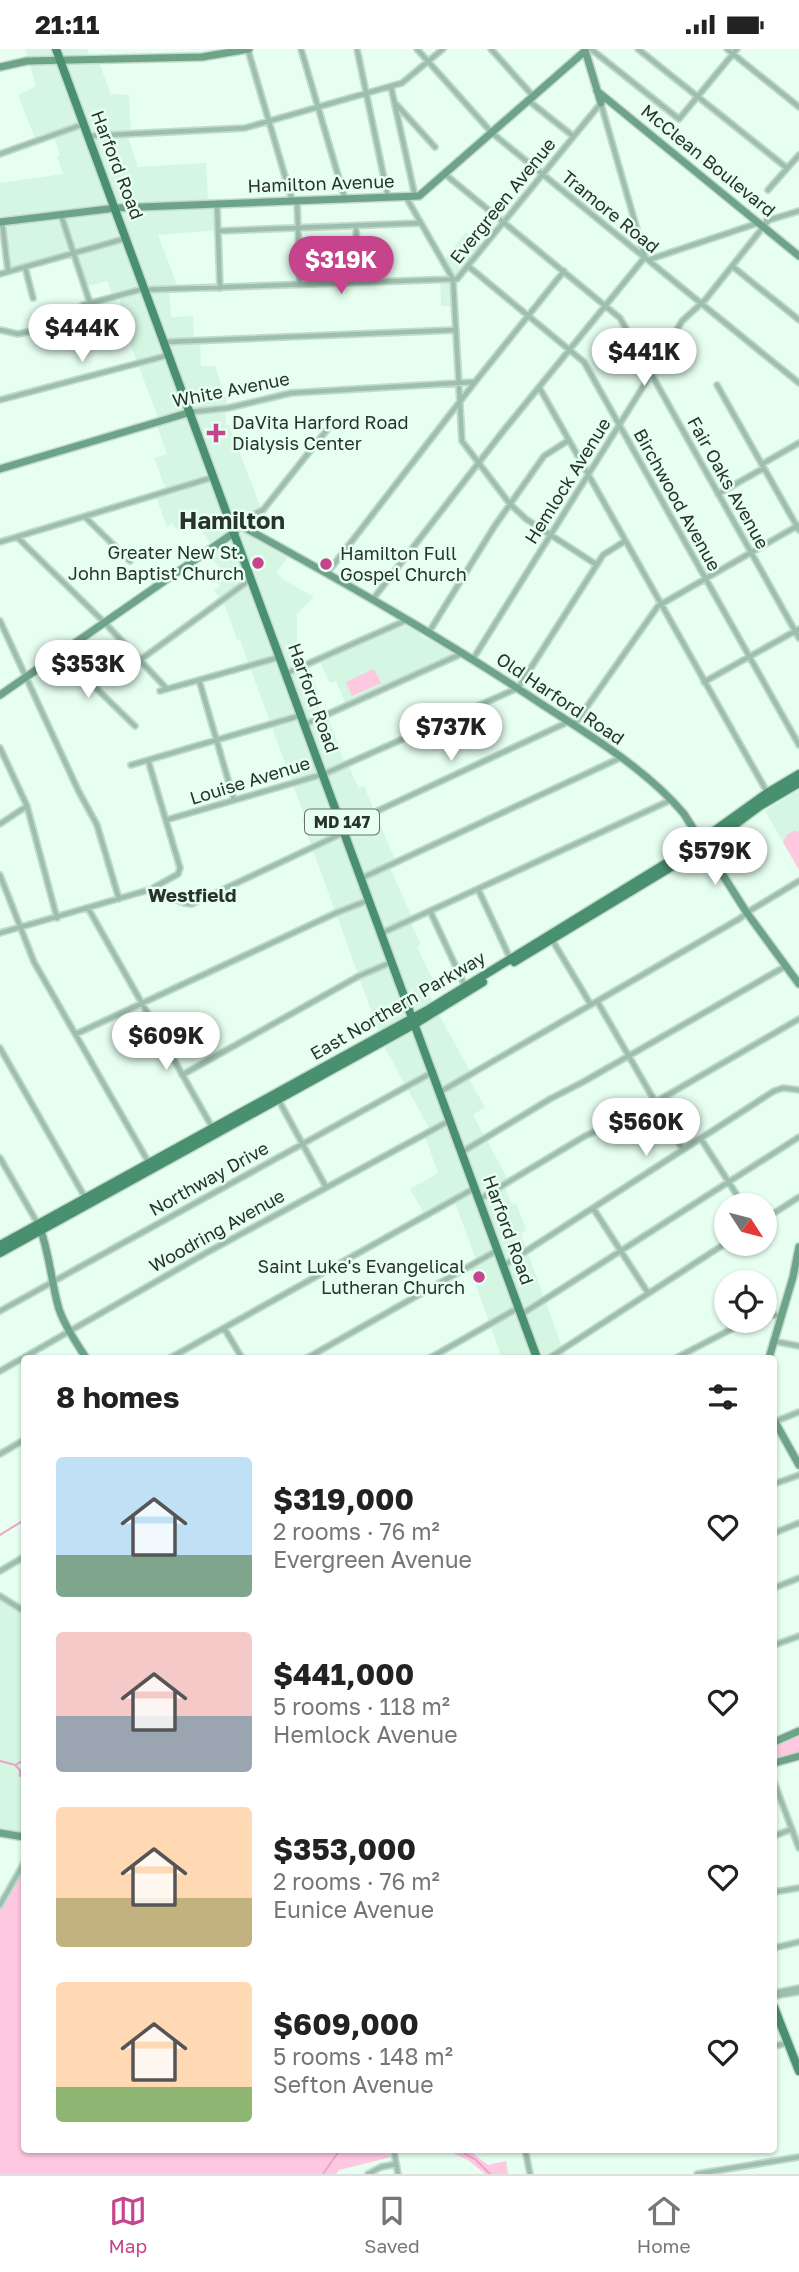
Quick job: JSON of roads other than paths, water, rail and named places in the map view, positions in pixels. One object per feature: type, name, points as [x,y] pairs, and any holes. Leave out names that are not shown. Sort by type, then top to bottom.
[{"type":"main road","name":"Harford Road","points":[[57,49],[536,1355]]},
{"type":"main road","name":"East Northern Parkway","points":[[0,1253],[39,1228],[466,990],[704,843],[799,774]]},
{"type":"main road","name":"East Northern Parkway","points":[[769,796],[799,783]]},
{"type":"main road","name":"East Northern Parkway","points":[[0,1245],[39,1228]]},
{"type":"main road","points":[[777,2014],[799,2071]]},
{"type":"street","points":[[0,67],[27,61],[202,57],[248,49],[294,200],[300,285]]},
{"type":"street","points":[[301,49],[345,198]]},
{"type":"street","points":[[357,49],[388,197]]},
{"type":"street","name":"Tramore Road","points":[[416,49],[492,133],[799,383]]},
{"type":"street","points":[[89,136],[241,129],[407,81],[443,49]]},
{"type":"street","points":[[491,49],[531,99],[573,137]]},
{"type":"street","points":[[587,49],[680,119],[735,51]]},
{"type":"street","points":[[587,49],[647,259]]},
{"type":"street","name":"Hamilton Avenue","points":[[1,222],[116,208],[422,195],[587,49]]},
{"type":"street","points":[[638,49],[787,169]]},
{"type":"street","points":[[727,49],[735,51],[799,107]]},
{"type":"street","points":[[391,87],[411,197],[421,223],[453,279],[462,441],[510,504],[526,519],[597,565]]},
{"type":"street","name":"McClean Boulevard","points":[[597,91],[764,223],[799,256]]},
{"type":"street","points":[[395,103],[435,147]]},
{"type":"street","name":"Evergreen Avenue","points":[[0,330],[21,334],[53,325],[66,321],[78,308],[90,303],[139,290],[459,278],[601,103]]},
{"type":"street","points":[[0,154],[85,124]]},
{"type":"street","points":[[768,190],[799,155]]},
{"type":"street","name":"Fair Oaks Avenue","points":[[446,175],[620,318],[797,630],[799,638]]},
{"type":"street","points":[[216,203],[220,288]]},
{"type":"street","points":[[373,599],[539,387],[647,259],[799,211]]},
{"type":"street","points":[[61,215],[90,303]]},
{"type":"street","points":[[1,222],[8,271]]},
{"type":"street","points":[[218,231],[421,223]]},
{"type":"street","name":"Hemlock Avenue","points":[[472,660],[652,374],[682,321],[732,266],[764,223]]},
{"type":"street","points":[[356,226],[358,282]]},
{"type":"street","points":[[0,274],[127,238]]},
{"type":"street","points":[[732,266],[799,320]]},
{"type":"street","points":[[24,267],[33,297]]},
{"type":"street","name":"Birchwood Avenue","points":[[468,267],[584,362],[799,745]]},
{"type":"street","points":[[327,572],[564,271]]},
{"type":"street","points":[[165,342],[456,330]]},
{"type":"street","points":[[0,400],[170,354]]},
{"type":"street","name":"White Avenue","points":[[0,469],[191,412],[228,408],[291,393],[475,382]]},
{"type":"street","points":[[152,889],[184,903],[195,903],[572,724],[661,604],[798,527],[717,385]]},
{"type":"street","points":[[539,387],[769,796]]},
{"type":"street","points":[[0,695],[105,623],[234,526],[263,510],[334,421]]},
{"type":"street","points":[[429,632],[510,504],[544,456],[569,440]]},
{"type":"street","points":[[718,494],[798,446]]},
{"type":"street","points":[[0,542],[215,476]]},
{"type":"street","points":[[85,517],[130,561]]},
{"type":"street","name":"Old Harford Road","points":[[234,526],[327,572],[429,632],[572,724],[672,800],[704,843],[747,913],[799,984]]},
{"type":"street","points":[[17,537],[105,623],[167,689]]},
{"type":"street","points":[[518,688],[606,551],[625,541]]},
{"type":"street","points":[[140,660],[251,578]]},
{"type":"street","points":[[287,673],[408,620]]},
{"type":"street","points":[[0,621],[78,790],[97,825],[119,899]]},
{"type":"street","points":[[704,682],[797,630]]},
{"type":"street","points":[[60,653],[135,726]]},
{"type":"street","points":[[306,724],[462,653]]},
{"type":"street","points":[[160,691],[281,656]]},
{"type":"street","points":[[199,680],[234,800]]},
{"type":"street","name":"Louise Avenue","points":[[166,820],[324,774],[518,688]]},
{"type":"street","points":[[131,765],[302,715]]},
{"type":"street","points":[[0,748],[27,806],[57,918]]},
{"type":"street","points":[[362,878],[620,758]]},
{"type":"street","points":[[0,933],[152,889],[178,874],[179,866],[148,760]]},
{"type":"street","points":[[382,933],[672,800]]},
{"type":"street","points":[[0,824],[27,806]]},
{"type":"street","points":[[0,875],[34,962],[151,1166]]},
{"type":"street","points":[[440,1092],[799,881]]},
{"type":"street","points":[[478,889],[511,961]]},
{"type":"street","points":[[75,1034],[335,912],[370,899]]},
{"type":"street","points":[[89,908],[214,1131]]},
{"type":"street","points":[[430,911],[466,990]]},
{"type":"street","points":[[550,937],[591,1005]]},
{"type":"street","points":[[182,1075],[359,976],[393,961]]},
{"type":"street","points":[[463,1152],[550,1098],[583,1083],[786,966]]},
{"type":"street","points":[[597,1002],[683,1150]]},
{"type":"street","points":[[480,1199],[585,1136],[626,1119],[799,1019]]},
{"type":"street","points":[[0,1048],[2,1056],[88,1201]]},
{"type":"street","name":"Northway Drive","points":[[0,1311],[433,1072]]},
{"type":"street","points":[[503,1266],[774,1091],[783,1088],[799,1090]]},
{"type":"street","points":[[277,1097],[326,1187]]},
{"type":"street","name":"Woodring Avenue","points":[[27,1355],[450,1120]]},
{"type":"street","points":[[436,1355],[520,1311],[621,1251],[799,1137]]},
{"type":"street","points":[[701,1139],[735,1193]]},
{"type":"street","points":[[0,1159],[39,1228],[48,1254],[59,1308],[84,1355]]},
{"type":"street","points":[[175,1355],[475,1188]]},
{"type":"street","points":[[777,1211],[799,1197]]},
{"type":"street","points":[[593,1208],[648,1293]]},
{"type":"street","points":[[770,1355],[799,1247]]},
{"type":"street","points":[[312,1355],[498,1250]]},
{"type":"street","points":[[554,1355],[714,1251]]},
{"type":"street","points":[[790,1287],[799,1289]]},
{"type":"street","points":[[777,1316],[781,1316]]},
{"type":"street","points":[[224,1328],[240,1355]]},
{"type":"street","points":[[682,1355],[724,1333]]},
{"type":"street","points":[[773,1341],[799,1346]]},
{"type":"street","name":"Woodring Avenue","points":[[0,1370],[21,1358]]},
{"type":"street","points":[[777,1420],[799,1412]]},
{"type":"street","points":[[777,1436],[799,1465]]},
{"type":"street","points":[[0,1454],[21,1442]]},
{"type":"street","points":[[777,1483],[799,1475]]},
{"type":"street","points":[[777,1532],[799,1524]]},
{"type":"street","points":[[0,1570],[21,1559]]},
{"type":"street","points":[[777,1587],[799,1578]]},
{"type":"street","points":[[0,1596],[21,1609]]},
{"type":"street","points":[[777,1644],[799,1636]]},
{"type":"street","points":[[777,1741],[799,1731]]},
{"type":"street","points":[[777,1762],[799,1756]]},
{"type":"street","points":[[777,1790],[799,1848]]},
{"type":"street","points":[[777,1835],[792,1829]]},
{"type":"street","points":[[0,1833],[21,1836]]},
{"type":"street","points":[[0,1905],[3,1895],[21,1868]]},
{"type":"street","points":[[777,1892],[799,1888]]},
{"type":"street","points":[[777,1947],[799,1942]]},
{"type":"street","points":[[777,1994],[799,1990]]},
{"type":"street","points":[[777,2045],[789,2043]]},
{"type":"street","points":[[394,2153],[398,2174]]},
{"type":"street","points":[[526,2153],[530,2174]]},
{"type":"street","points":[[697,2174],[799,2157]]},
{"type":"street","points":[[368,2174],[381,2167],[396,2164]]},
{"type":"waterway","points":[[0,1535],[21,1522]]},
{"type":"waterway","points":[[0,1761],[15,1765],[21,1762]]},
{"type":"waterway","points":[[16,1766],[21,1776]]},
{"type":"waterway","points":[[323,2174],[338,2153]]},
{"type":"waterway","points":[[464,2153],[476,2160],[490,2174]]},
{"type":"place","name":"DaVita Harford Road Dialysis Center","points":[[216,433]]},
{"type":"place","name":"Greater New St. John Baptist Church","points":[[258,563]]},
{"type":"place","name":"Hamilton Full Gospel Church","points":[[326,564]]},
{"type":"place","name":"Saint Luke's Evangelical Lutheran Church","points":[[479,1277]]},
{"type":"district","name":"Hamilton","points":[[232,521]]},
{"type":"district","name":"Westfield","points":[[192,895]]}]
